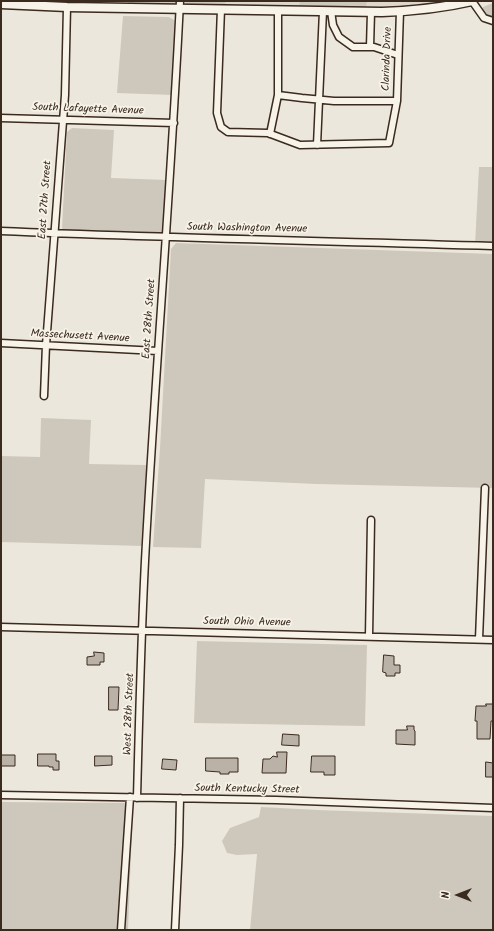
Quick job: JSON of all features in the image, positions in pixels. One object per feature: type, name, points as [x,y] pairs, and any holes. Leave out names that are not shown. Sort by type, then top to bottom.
[{"type":"main road","points":[[1,4],[51,4],[67,7],[180,5],[221,9],[371,12],[400,11],[455,5],[472,1]]},
{"type":"street","points":[[472,1],[484,18],[493,21]]},
{"type":"street","name":"East 28th Street","points":[[143,631],[145,563],[174,122],[180,5]]},
{"type":"street","name":"East 27th Street","points":[[44,396],[46,346],[64,95],[67,7]]},
{"type":"street","points":[[221,9],[217,113],[221,127],[228,132],[268,133],[300,145],[389,143],[397,101]]},
{"type":"street","points":[[270,134],[278,95],[278,11]]},
{"type":"street","points":[[317,145],[319,100],[327,11]]},
{"type":"street","points":[[327,11],[340,37],[353,47],[374,47],[398,55]]},
{"type":"street","name":"Clarinda Drive","points":[[278,95],[334,101],[397,101],[400,11]]},
{"type":"street","points":[[370,47],[371,12]]},
{"type":"street","name":"South Lafayette Avenue","points":[[1,118],[174,122]]},
{"type":"street","name":"South Washington Avenue","points":[[1,231],[493,246]]},
{"type":"street","name":"Massechusett Avenue","points":[[1,343],[158,351]]},
{"type":"street","points":[[479,639],[485,488]]},
{"type":"street","points":[[369,636],[371,520]]},
{"type":"street","name":"South Ohio Avenue","points":[[1,627],[493,640]]},
{"type":"street","name":"West 28th Street","points":[[121,930],[133,798],[143,631]]},
{"type":"street","name":"South Kentucky Street","points":[[1,795],[276,800],[493,808]]},
{"type":"street","points":[[175,930],[180,798]]},
{"type":"shaded area","points":[[129,1],[177,2],[171,7],[128,6]]},
{"type":"shaded area","points":[[185,1],[226,1],[225,8],[192,7],[186,4]]},
{"type":"shaded area","points":[[226,1],[300,1],[298,10],[225,8]]},
{"type":"shaded area","points":[[300,1],[367,1],[366,11],[298,10]]},
{"type":"shaded area","points":[[367,1],[470,1],[366,11]]},
{"type":"shaded area","points":[[493,3],[493,21],[482,14],[483,7]]},
{"type":"shaded area","points":[[123,16],[169,17],[174,20],[176,25],[172,95],[117,93]]},
{"type":"shaded area","points":[[72,128],[114,130],[111,178],[167,180],[163,232],[158,234],[65,232],[62,228],[67,132]]},
{"type":"shaded area","points":[[479,167],[493,167],[493,245],[475,245]]},
{"type":"shaded area","points":[[176,243],[493,254],[493,488],[316,484],[205,479],[201,548],[153,547],[171,249]]},
{"type":"shaded area","points":[[41,418],[91,420],[89,464],[147,465],[142,546],[1,542],[1,456],[40,457]]},
{"type":"shaded area","points":[[197,641],[367,645],[365,726],[194,723]]},
{"type":"shaded area","points":[[1,802],[133,803],[128,930],[1,930]]},
{"type":"shaded area","points":[[261,807],[493,816],[493,930],[250,930],[257,854],[237,855],[227,853],[222,841],[230,828],[259,817]]},
{"type":"building","points":[[94,652],[104,653],[104,662],[100,662],[100,665],[87,665],[87,657],[94,656]]},
{"type":"building","points":[[384,655],[394,656],[394,665],[400,665],[400,673],[395,673],[395,676],[386,676],[386,673],[383,672]]},
{"type":"building","points":[[109,687],[119,687],[118,710],[109,710]]},
{"type":"building","points":[[486,704],[493,704],[493,721],[491,721],[490,739],[477,739],[477,721],[475,721],[476,706],[486,706]]},
{"type":"building","points":[[407,726],[414,726],[415,745],[396,744],[396,730],[407,730]]},
{"type":"building","points":[[283,734],[299,735],[299,746],[282,745]]},
{"type":"building","points":[[277,752],[287,752],[286,773],[262,773],[263,759],[270,759],[273,756],[277,757]]},
{"type":"building","points":[[38,754],[56,754],[56,761],[59,761],[59,770],[53,770],[53,767],[49,766],[38,766]]},
{"type":"building","points":[[1,755],[15,755],[15,766],[1,766]]},
{"type":"building","points":[[95,756],[112,756],[112,765],[95,766]]},
{"type":"building","points":[[312,756],[335,756],[335,775],[324,775],[324,772],[311,772]]},
{"type":"building","points":[[206,758],[238,758],[238,772],[220,774],[220,772],[206,771]]},
{"type":"building","points":[[163,759],[177,760],[176,770],[162,769]]},
{"type":"building","points":[[486,762],[493,763],[493,777],[486,777]]}]
